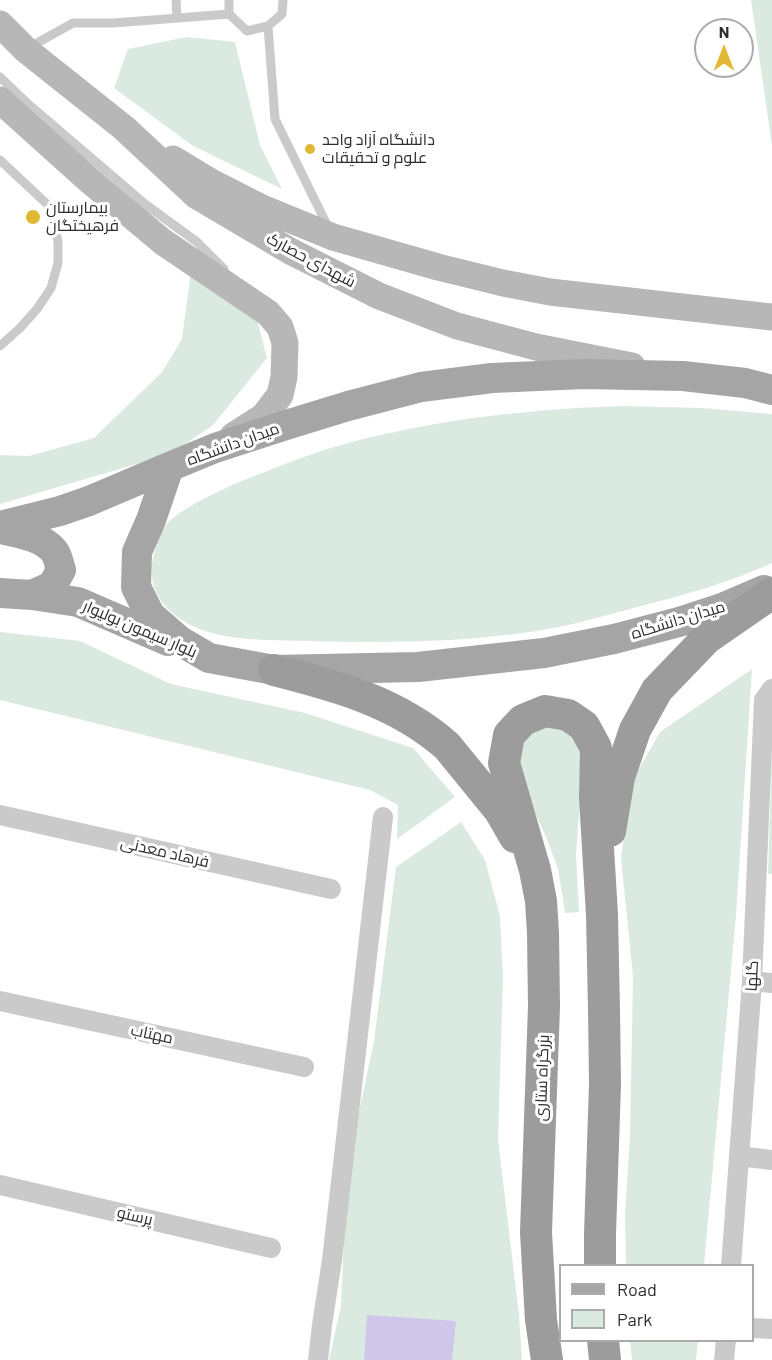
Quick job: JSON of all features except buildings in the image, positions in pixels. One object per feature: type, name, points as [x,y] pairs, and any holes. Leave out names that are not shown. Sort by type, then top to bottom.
[{"type":"highway","points":[[600,1264],[605,1084],[602,915],[610,825],[619,777],[635,730],[657,690],[707,638],[772,593]]},
{"type":"highway","points":[[274,670],[357,693],[401,713],[437,737],[447,746],[500,812],[535,870]]},
{"type":"highway","name":"بزرگراه ستاری","points":[[547,1360],[541,1320],[536,1232],[544,995],[541,901],[535,870],[504,763],[509,735],[523,720],[545,711],[568,715],[584,726],[596,748],[595,798],[602,915]]},
{"type":"highway","points":[[603,1342],[604,1360]]},
{"type":"main road","name":"شهدای حصارک","points":[[0,24],[26,50],[124,128],[197,196],[290,251],[379,296],[457,326],[536,347],[683,376]]},
{"type":"main road","points":[[0,100],[90,182],[163,242],[268,313],[280,327],[285,343],[284,377],[280,395],[264,416],[215,448]]},
{"type":"main road","points":[[124,128],[211,182],[262,208],[333,237],[438,267],[550,292],[772,317]]},
{"type":"main road","name":"میدان دانشگاه","points":[[772,390],[745,383],[683,376],[584,374],[492,378],[421,387],[348,405],[215,448],[169,467],[151,520],[137,552],[136,587],[150,615],[180,641],[209,658],[274,670],[418,667],[544,653],[614,639],[679,622],[722,608],[772,587]]},
{"type":"main road","points":[[0,527],[89,501],[169,467]]},
{"type":"main road","points":[[0,527],[47,544],[56,553],[61,570],[52,586],[32,594]]},
{"type":"main road","name":"بلوار سیمون بولیوار","points":[[0,593],[32,594],[78,602],[209,658]]},
{"type":"street","name":"گلها","points":[[731,1264],[752,981],[764,700],[772,689]]},
{"type":"street","name":"فرهاد معدنی","points":[[0,814],[331,889]]},
{"type":"street","points":[[318,1360],[332,1260],[383,817]]},
{"type":"street","points":[[752,981],[772,983]]},
{"type":"street","name":"مهتاب","points":[[0,1001],[304,1067]]},
{"type":"street","points":[[739,1156],[772,1160]]},
{"type":"street","name":"پرستو","points":[[0,1185],[271,1248]]},
{"type":"street","points":[[754,1328],[772,1329]]},
{"type":"street","points":[[724,1360],[726,1342]]},
{"type":"lane","points":[[176,0],[177,18]]},
{"type":"lane","points":[[229,0],[229,14],[247,32],[268,26],[282,14],[283,0]]},
{"type":"lane","points":[[26,50],[73,23],[114,23],[229,14]]},
{"type":"lane","points":[[268,26],[275,119],[333,237]]},
{"type":"lane","points":[[0,77],[145,204],[197,243],[268,313]]},
{"type":"lane","points":[[0,160],[48,205],[58,241],[58,263],[51,288],[37,309],[0,346]]},
{"type":"green space","points":[[751,0],[772,0],[772,146],[754,18]]},
{"type":"green space","points":[[187,37],[235,42],[260,145],[282,189],[193,146],[114,88],[128,49]]},
{"type":"green space","points":[[191,271],[257,319],[267,358],[213,425],[171,454],[0,504],[0,455],[29,456],[94,438],[162,372],[182,339]]},
{"type":"green space","points":[[624,406],[702,408],[772,414],[772,563],[708,588],[576,623],[507,635],[449,640],[332,642],[230,637],[196,628],[181,619],[167,608],[156,591],[152,578],[153,558],[161,532],[166,525],[191,506],[244,480],[322,451],[405,430],[514,413]]},
{"type":"green space","points":[[0,632],[80,641],[171,684],[305,713],[413,748],[455,797],[397,839],[398,805],[370,790],[0,700]]},
{"type":"green space","points":[[752,669],[736,915],[704,1264],[626,1264],[625,1215],[630,1134],[633,976],[621,858],[631,783],[660,732]]},
{"type":"green space","points":[[538,726],[570,730],[584,752],[576,854],[579,912],[565,913],[558,869],[522,785],[518,747]]},
{"type":"green space","points":[[772,744],[772,874],[768,874]]},
{"type":"green space","points":[[461,822],[485,860],[500,916],[503,977],[498,1139],[519,1315],[522,1360],[329,1360],[341,1306],[347,1169],[374,1041],[396,867]]},
{"type":"green space","points":[[630,1342],[698,1342],[696,1360],[632,1360]]},
{"type":"shaded area","points":[[367,1315],[456,1321],[452,1360],[364,1360]]},
{"type":"place","name":"دانشگاه آزاد واحد علوم و تحقیقات","points":[[310,149]]},
{"type":"place","name":"بیمارستان فرهیختگان","points":[[33,217]]}]
